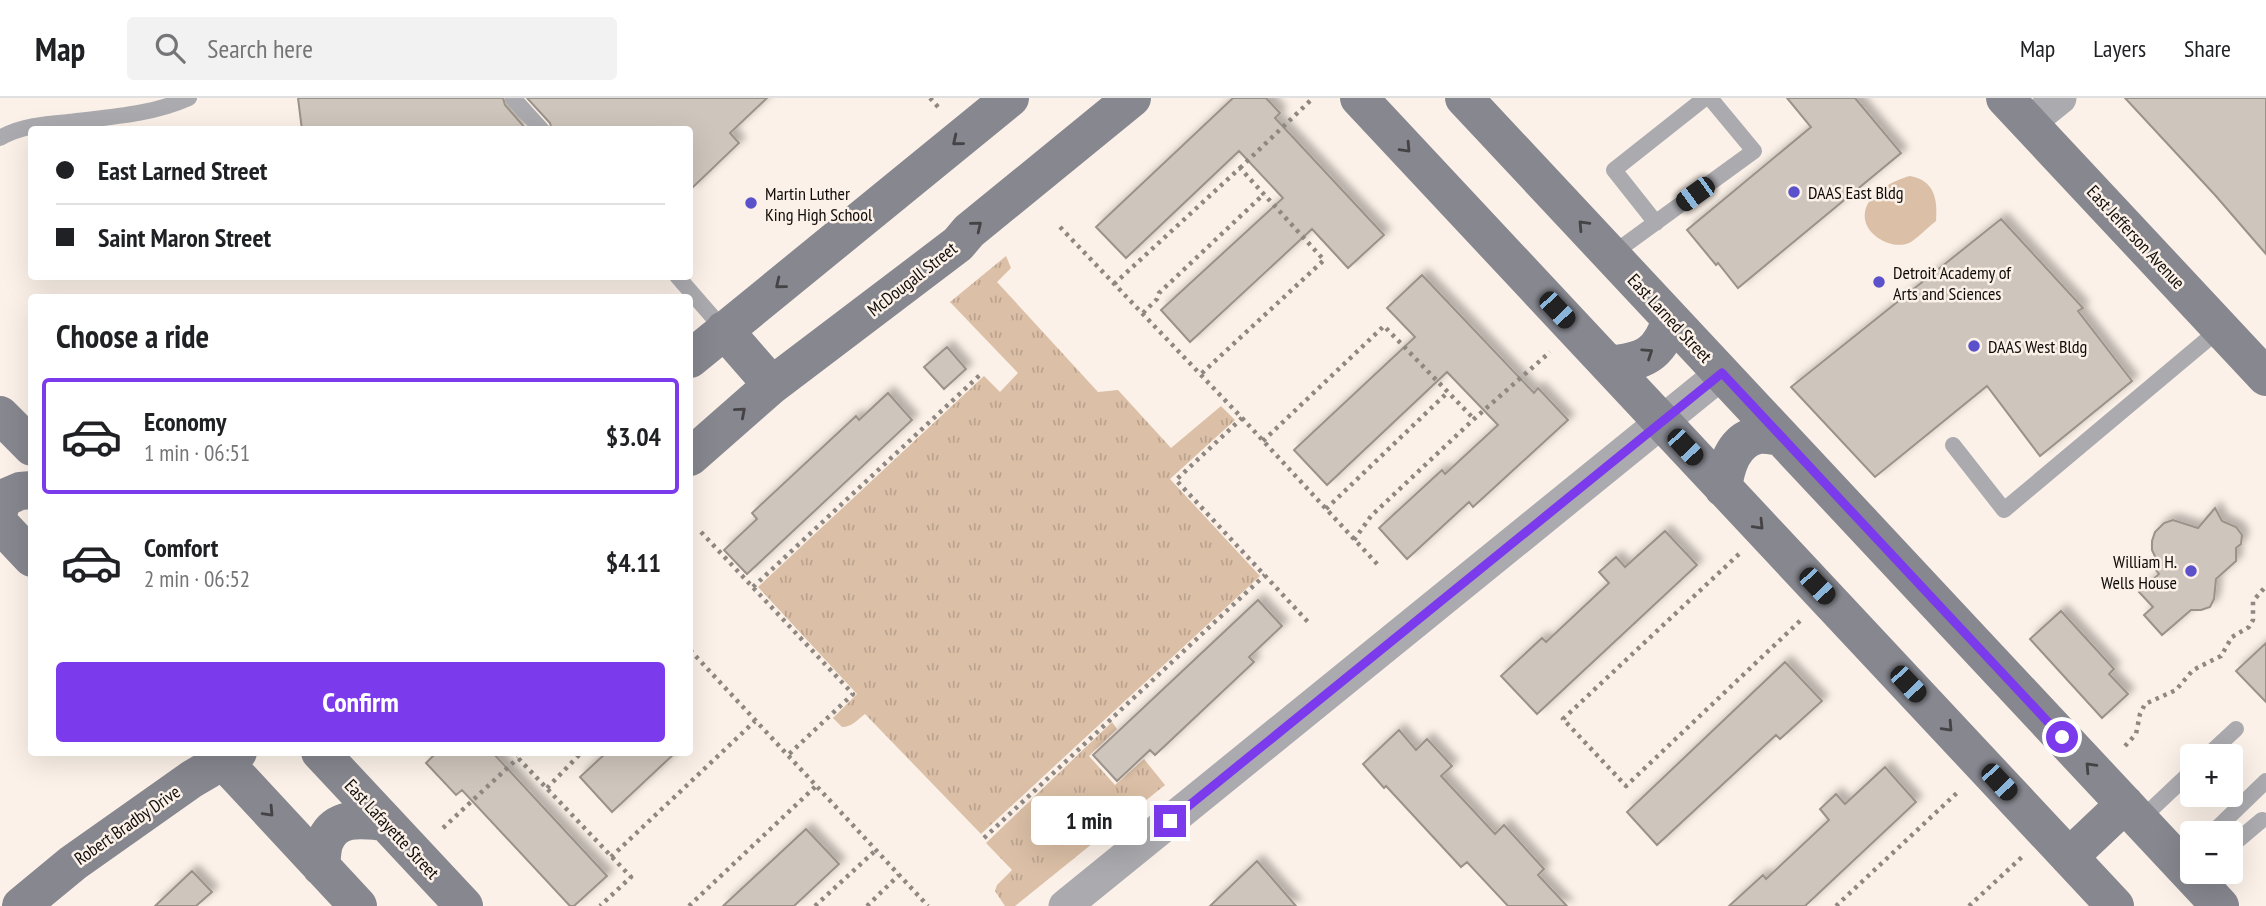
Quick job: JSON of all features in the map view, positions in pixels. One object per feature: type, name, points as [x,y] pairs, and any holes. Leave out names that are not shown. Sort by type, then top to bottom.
[{"type":"street","points":[[693,356],[1010,98]]},
{"type":"street","name":"McDougall Street","points":[[693,454],[772,385],[958,244],[970,231],[1132,98]]},
{"type":"street","points":[[1359,98],[2115,906]]},
{"type":"street","name":"East Larned Street","points":[[1464,98],[2132,812],[2180,854]]},
{"type":"street","points":[[2017,111],[2060,98]]},
{"type":"street","name":"East Jefferson Avenue","points":[[2017,111],[2266,377]]},
{"type":"street","points":[[1609,365],[1630,363],[1649,355],[1664,340],[1671,320]]},
{"type":"street","points":[[724,330],[772,385]]},
{"type":"street","points":[[1065,906],[1722,373]]},
{"type":"street","points":[[0,415],[28,443]]},
{"type":"street","points":[[1723,488],[1727,464],[1741,443],[1759,435],[1781,437]]},
{"type":"street","points":[[0,508],[2,499],[28,490]]},
{"type":"street","points":[[0,524],[28,554]]},
{"type":"street","name":"Robert Bradby Drive","points":[[21,906],[73,863],[224,756]]},
{"type":"street","points":[[226,756],[358,906]]},
{"type":"street","name":"East Lafayette Street","points":[[324,756],[464,906]]},
{"type":"street","points":[[2068,857],[2132,812]]},
{"type":"street","points":[[321,867],[326,839],[340,823],[356,819],[385,822]]},
{"type":"street","name":"East Larned Street","points":[[2205,884],[2220,906]]},
{"type":"lane","points":[[37,126],[134,114],[189,98]]},
{"type":"lane","points":[[513,98],[538,126]]},
{"type":"lane","points":[[1611,255],[1656,223],[1754,151],[1708,98],[1614,170],[1656,223]]},
{"type":"lane","points":[[0,138],[28,128]]},
{"type":"lane","points":[[680,280],[693,294]]},
{"type":"lane","points":[[693,294],[724,330]]},
{"type":"lane","points":[[1953,445],[2004,510],[2221,328]]},
{"type":"lane","points":[[2220,744],[2236,729]]},
{"type":"lane","points":[[2132,812],[2180,779]]},
{"type":"lane","points":[[2224,821],[2266,781]]},
{"type":"lane","points":[[2243,837],[2264,822],[2246,800]]},
{"type":"path","points":[[930,98],[939,108]]},
{"type":"path","points":[[1114,285],[1312,99]]},
{"type":"path","points":[[1201,374],[1324,260],[1240,167]]},
{"type":"path","points":[[1143,313],[1157,299],[1159,293],[1264,194]]},
{"type":"path","points":[[1060,227],[1378,565]]},
{"type":"path","points":[[1263,441],[1384,326],[1474,419]]},
{"type":"path","points":[[1354,540],[1371,516],[1552,350]]},
{"type":"path","points":[[753,587],[982,373]]},
{"type":"path","points":[[1326,509],[1448,392]]},
{"type":"path","points":[[1242,418],[1176,480],[1309,623]]},
{"type":"path","points":[[701,532],[853,694],[787,756]]},
{"type":"path","points":[[1739,554],[1563,719],[1626,786],[1801,620]]},
{"type":"path","points":[[984,838],[1265,575]]},
{"type":"path","points":[[2124,746],[2136,734],[2145,704],[2176,690],[2193,670],[2221,656],[2232,637],[2251,624],[2253,601],[2266,586]]},
{"type":"path","points":[[693,654],[928,906]]},
{"type":"path","points":[[611,857],[755,721]]},
{"type":"path","points":[[547,788],[578,756]]},
{"type":"path","points":[[443,828],[518,758],[631,877],[600,906]]},
{"type":"path","points":[[689,906],[816,786]]},
{"type":"path","points":[[1836,906],[1960,790]]},
{"type":"path","points":[[815,906],[876,850]]},
{"type":"path","points":[[1969,906],[2022,857]]},
{"type":"path","points":[[867,906],[899,875]]},
{"type":"green space","points":[[1910,176],[1924,182],[1933,192],[1936,221],[1911,242],[1896,245],[1887,243],[1873,234],[1868,227],[1865,220],[1867,205],[1883,188]]},
{"type":"green space","points":[[1006,256],[1011,268],[997,282],[1098,392],[1118,390],[1171,448],[1221,406],[1235,420],[1170,479],[1260,576],[981,834],[865,714],[846,727],[842,727],[833,718],[857,694],[758,587],[984,376],[1000,392],[1018,373],[950,302]]},
{"type":"green space","points":[[1112,722],[1117,729],[1089,756],[1115,785],[1144,759],[1165,785],[1015,906],[1005,906],[995,891],[997,885],[1012,870],[986,843]]},
{"type":"building","points":[[298,98],[503,98],[505,105],[523,126],[302,126]]},
{"type":"building","points":[[527,98],[767,98],[730,133],[739,143],[693,187],[693,126],[551,126]]},
{"type":"building","points":[[1233,98],[1266,98],[1280,113],[1275,118],[1384,235],[1348,268],[1312,229],[1190,342],[1161,310],[1283,198],[1239,151],[1126,258],[1096,227]]},
{"type":"building","name":"DAAS East Bldg","points":[[1787,98],[1855,98],[1901,153],[1738,288],[1687,230],[1811,127]]},
{"type":"building","points":[[2125,98],[2266,98],[2266,254],[2215,195]]},
{"type":"building","name":"DAAS West Bldg","points":[[2001,219],[2083,308],[2078,311],[2132,381],[2040,456],[1987,386],[1875,477],[1791,387]]},
{"type":"building","points":[[1422,275],[1534,393],[1538,388],[1568,420],[1473,507],[1469,502],[1407,559],[1379,528],[1442,470],[1445,474],[1498,425],[1447,372],[1327,485],[1294,450],[1415,337],[1387,308]]},
{"type":"building","points":[[947,347],[966,369],[944,389],[924,367]]},
{"type":"building","points":[[888,393],[912,420],[747,574],[724,550],[757,519],[752,513],[856,416],[859,420]]},
{"type":"building","name":"William H. Wells House","points":[[2215,508],[2222,521],[2236,527],[2242,535],[2241,544],[2236,548],[2236,561],[2216,579],[2214,599],[2210,607],[2191,610],[2162,635],[2144,615],[2153,607],[2139,592],[2159,574],[2155,569],[2159,565],[2152,550],[2155,532],[2164,523],[2173,520],[2198,528]]},
{"type":"building","points":[[1665,531],[1697,565],[1537,714],[1501,676],[1542,638],[1546,642],[1609,583],[1599,572],[1616,557],[1625,567]]},
{"type":"building","points":[[1258,600],[1282,626],[1249,657],[1254,662],[1155,755],[1150,750],[1117,781],[1093,755]]},
{"type":"building","points":[[2061,611],[2114,669],[2109,674],[2128,694],[2102,718],[2030,639]]},
{"type":"building","points":[[2266,643],[2266,702],[2236,671]]},
{"type":"building","points":[[1785,662],[1822,701],[1780,739],[1776,735],[1657,845],[1627,812]]},
{"type":"building","points":[[1399,730],[1416,750],[1427,739],[1452,766],[1441,776],[1495,834],[1504,825],[1544,869],[1538,875],[1567,906],[1508,906],[1467,862],[1461,867],[1386,786],[1384,788],[1363,764]]},
{"type":"building","points":[[433,756],[496,756],[607,876],[574,906],[570,906],[462,790],[456,795],[426,763]]},
{"type":"building","points":[[603,756],[672,756],[612,812],[580,777]]},
{"type":"building","points":[[1885,767],[1916,802],[1805,906],[1729,906],[1763,875],[1766,879],[1829,820],[1820,809],[1836,794],[1845,804]]},
{"type":"building","points":[[806,829],[839,864],[794,906],[723,906]]},
{"type":"building","points":[[1257,861],[1296,906],[1210,906]]},
{"type":"building","points":[[192,871],[212,892],[196,906],[155,906]]},
{"type":"place","name":"DAAS East Bldg","points":[[1794,192]]},
{"type":"place","name":"Martin Luther King High School","points":[[751,203]]},
{"type":"place","name":"Detroit Academy of Arts and Sciences","points":[[1879,282]]},
{"type":"place","name":"DAAS West Bldg","points":[[1974,346]]},
{"type":"place","name":"William H. Wells House","points":[[2191,571]]},
{"type":"route","points":[[1170,821],[1722,373],[2062,737]]}]
